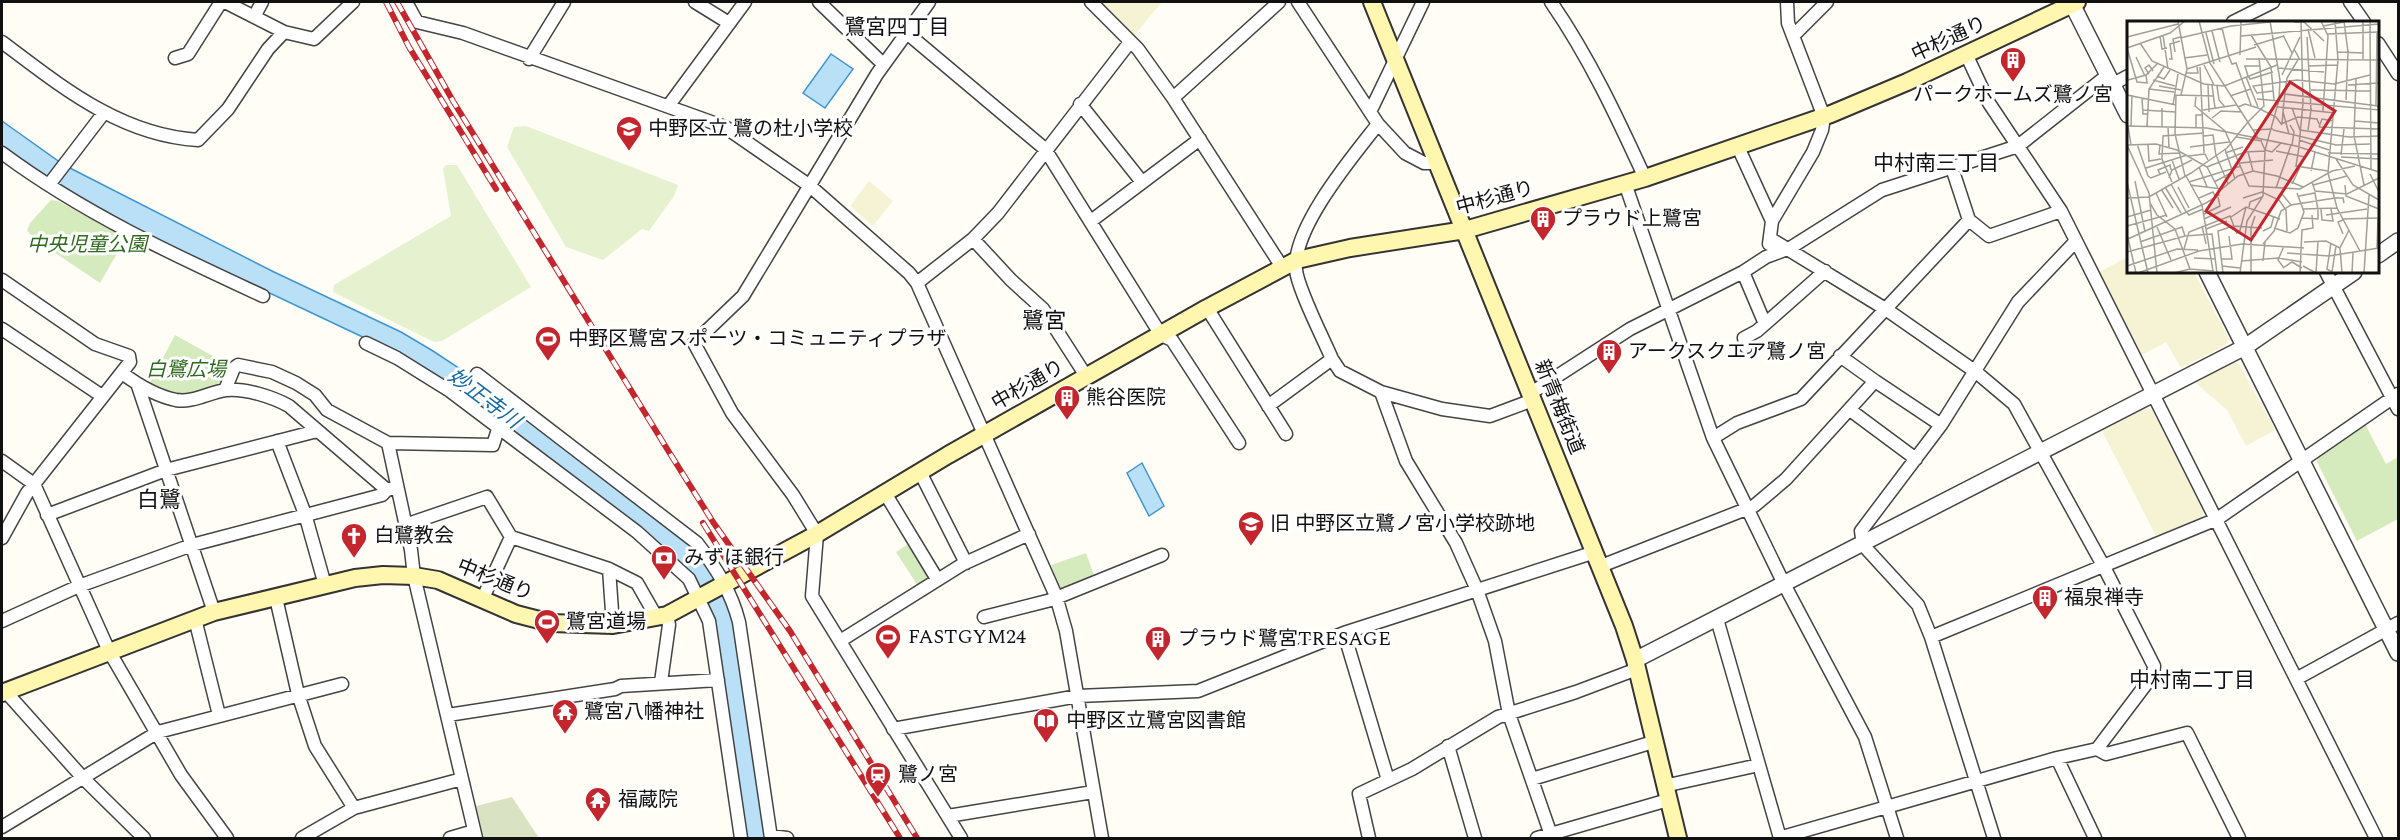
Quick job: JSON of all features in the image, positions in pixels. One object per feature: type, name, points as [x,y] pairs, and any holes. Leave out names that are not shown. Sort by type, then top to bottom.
[{"type":"main road","name":"新青梅街道","points":[[1372,2],[1598,559],[1636,664],[1678,838]]},
{"type":"main road","name":"中杉通り","points":[[3,692],[214,612],[325,585],[383,575],[414,576],[438,580],[516,614],[551,623],[613,625],[662,616],[725,588],[1086,376],[1297,260],[1350,248],[1465,230],[1645,178],[1824,117],[1966,54],[2073,2]]},
{"type":"street","points":[[174,58],[188,54],[223,2],[284,33],[314,39],[353,2]]},
{"type":"street","points":[[254,17],[262,2]]},
{"type":"street","points":[[406,2],[417,22],[463,33],[529,59],[669,105],[725,127],[810,186],[896,261],[917,283],[1056,596],[1066,631],[1102,838]]},
{"type":"street","points":[[529,59],[564,2]]},
{"type":"street","points":[[695,2],[729,23]]},
{"type":"street","points":[[669,105],[745,2]]},
{"type":"street","points":[[819,2],[884,64]]},
{"type":"street","points":[[929,2],[908,34],[884,64],[743,296],[694,343],[732,413],[793,495],[817,534],[812,596],[961,838]]},
{"type":"street","points":[[1173,98],[1279,2]]},
{"type":"street","points":[[1298,2],[1378,124],[1405,153],[1424,164],[1436,163]]},
{"type":"street","points":[[1370,112],[1424,2]]},
{"type":"street","points":[[1551,2],[1590,63],[1645,178]]},
{"type":"street","points":[[1766,257],[1771,238],[1772,221],[1813,152],[1822,130],[1824,117],[1788,23],[1787,2]]},
{"type":"street","points":[[1794,35],[1827,2]]},
{"type":"street","points":[[2073,2],[2127,113]]},
{"type":"street","points":[[2235,21],[2273,2]]},
{"type":"street","points":[[2350,2],[2363,21]]},
{"type":"street","points":[[1095,3],[1099,13],[1130,42],[1173,98],[1282,267]]},
{"type":"street","points":[[2,42],[102,114],[180,139],[198,140],[228,109],[268,49],[284,33]]},
{"type":"street","points":[[908,34],[1045,150],[1161,335],[1172,340],[1239,444]]},
{"type":"street","points":[[917,283],[973,239],[998,213],[1130,42]]},
{"type":"street","points":[[2379,45],[2398,74]]},
{"type":"street","points":[[1966,54],[1989,103],[2061,211],[2376,838]]},
{"type":"street","points":[[1378,124],[1323,197],[1312,216],[1297,260],[1296,270],[1332,359],[1340,371],[1381,392],[1442,409],[1490,416],[1532,396],[1630,329],[1743,272],[1766,257],[1790,248],[1882,190],[2018,146],[2110,80],[2127,76]]},
{"type":"street","points":[[1080,104],[1142,182]]},
{"type":"street","points":[[51,182],[102,114]]},
{"type":"street","points":[[1091,221],[1200,139]]},
{"type":"street","points":[[1738,147],[1772,221]]},
{"type":"street","points":[[2,153],[49,188],[111,224],[263,296]]},
{"type":"street","points":[[1952,168],[1969,220],[1989,236],[2061,211]]},
{"type":"street","points":[[1628,192],[1713,438],[1784,584],[1865,737],[1897,838]]},
{"type":"street","points":[[1713,438],[1737,423],[1801,399],[1840,356],[1887,310],[1969,220]]},
{"type":"street","points":[[1717,619],[1780,838],[1977,780],[2097,749],[2153,675],[2154,666],[2104,567],[2014,404],[1976,372],[1887,310],[1771,238]]},
{"type":"street","points":[[973,239],[1042,309],[1086,376]]},
{"type":"street","points":[[2379,254],[2398,240]]},
{"type":"street","points":[[1995,838],[1918,605],[1863,545],[1861,531],[1941,425],[2018,302],[2076,241]]},
{"type":"street","points":[[1746,347],[1744,338],[1765,324],[1825,271]]},
{"type":"street","points":[[1743,272],[1765,324]]},
{"type":"street","points":[[2208,273],[2302,461],[2392,626],[2398,653]]},
{"type":"street","points":[[1369,838],[1359,794],[1412,769],[1498,717],[1636,664],[1784,584],[2153,396],[2245,347],[2330,279],[2351,273]]},
{"type":"street","points":[[1930,638],[2217,519],[2396,400],[2330,279]]},
{"type":"street","points":[[2,280],[95,344],[129,356],[130,362],[34,484],[2,538]]},
{"type":"street","points":[[1207,308],[1286,434]]},
{"type":"street","points":[[2,329],[102,396]]},
{"type":"street","points":[[366,343],[397,358],[499,424],[664,553],[689,579],[702,600],[718,680],[741,838]]},
{"type":"street","points":[[1840,356],[1941,425]]},
{"type":"street","points":[[1268,406],[1332,359]]},
{"type":"street","points":[[225,390],[234,368],[238,365],[272,372],[315,395],[327,410],[388,443],[493,445],[499,424]]},
{"type":"street","points":[[122,373],[138,386],[177,400],[191,400],[225,390],[270,396],[289,406],[391,489]]},
{"type":"street","points":[[477,374],[697,543],[725,588],[739,622],[771,837],[787,838]]},
{"type":"street","points":[[893,729],[1078,696],[1198,691],[1344,633],[1477,590],[1598,559],[1747,509],[1786,479],[1875,381]]},
{"type":"street","points":[[138,386],[214,612]]},
{"type":"street","points":[[1381,392],[1406,461],[1456,543],[1477,590],[1495,641],[1509,714],[1551,835]]},
{"type":"street","points":[[1850,410],[1916,459]]},
{"type":"street","points":[[47,515],[166,470],[317,431]]},
{"type":"street","points":[[277,441],[304,514],[325,585]]},
{"type":"street","points":[[388,443],[391,489],[405,525],[414,576],[475,835],[450,838]]},
{"type":"street","points":[[2,460],[34,484],[109,651],[181,775],[226,838]]},
{"type":"street","points":[[920,472],[966,563]]},
{"type":"street","points":[[2,621],[79,586],[192,545],[382,495],[391,489]]},
{"type":"street","points":[[885,494],[937,579]]},
{"type":"street","points":[[405,525],[487,497],[511,537]]},
{"type":"street","points":[[840,641],[937,579],[1029,534]]},
{"type":"street","points":[[511,537],[550,543],[596,567],[609,569],[637,583],[669,625],[661,682]]},
{"type":"street","points":[[483,598],[511,537]]},
{"type":"street","points":[[984,616],[1051,600],[1056,596],[1162,555]]},
{"type":"street","points":[[609,569],[613,625]]},
{"type":"street","points":[[276,598],[298,694],[315,746],[354,808]]},
{"type":"street","points":[[195,619],[219,715]]},
{"type":"street","points":[[2296,679],[2392,626]]},
{"type":"street","points":[[1344,633],[1388,780]]},
{"type":"street","points":[[448,715],[615,689],[621,686],[718,680]]},
{"type":"street","points":[[2,826],[158,732],[342,684]]},
{"type":"street","points":[[3,692],[83,778],[144,838]]},
{"type":"street","points":[[2097,749],[2106,754],[2187,733],[2239,838]]},
{"type":"street","points":[[1532,779],[1653,742]]},
{"type":"street","points":[[1449,746],[1474,838]]},
{"type":"street","points":[[2057,758],[2095,838]]},
{"type":"street","points":[[1537,838],[1666,793],[1759,765]]},
{"type":"street","points":[[305,838],[354,808],[462,779]]},
{"type":"street","points":[[948,816],[1093,792]]},
{"type":"shaded area","points":[[1105,2],[1162,2],[1133,37],[1102,6]]},
{"type":"shaded area","points":[[869,181],[893,201],[873,226],[850,206]]},
{"type":"shaded area","points":[[2127,258],[2127,273],[2195,273],[2229,339],[2226,345],[2181,368],[2166,342],[2142,355],[2099,272]]},
{"type":"shaded area","points":[[2233,362],[2239,364],[2275,430],[2246,446],[2227,410],[2196,383]]},
{"type":"shaded area","points":[[2147,408],[2152,410],[2204,512],[2201,517],[2156,536],[2102,431]]},
{"type":"green space","points":[[526,126],[678,185],[674,196],[649,231],[642,229],[603,260],[566,247],[507,147],[514,127]]},
{"type":"green space","points":[[446,165],[457,165],[531,287],[442,341],[434,342],[333,292],[334,285],[451,216],[443,169]]},
{"type":"green space","name":"中央児童公園","points":[[51,200],[58,201],[126,238],[100,283],[33,238],[27,230],[30,223]]},
{"type":"green space","name":"白鷺広場","points":[[175,335],[231,366],[222,387],[185,397],[148,386]]},
{"type":"green space","points":[[2365,424],[2386,464],[2398,457],[2398,519],[2357,541],[2317,462],[2318,455]]},
{"type":"green space","points":[[910,543],[930,575],[929,579],[918,586],[896,552]]},
{"type":"green space","points":[[1086,553],[1094,575],[1060,589],[1051,565]]},
{"type":"green space","points":[[512,797],[539,838],[484,838],[476,806]]},
{"type":"water","points":[[831,54],[853,69],[825,108],[803,93]]},
{"type":"water","name":"妙正寺川","points":[[2,121],[64,165],[274,272],[401,332],[433,351],[477,380],[683,537],[701,554],[722,586],[734,623],[766,838],[745,838],[712,621],[684,567],[633,524],[369,340],[115,220],[33,170],[2,147]]},
{"type":"water","points":[[1142,463],[1164,506],[1149,516],[1127,473]]},
{"type":"railway","points":[[386,2],[409,47],[496,189]]},
{"type":"railway","points":[[397,2],[453,101],[669,452],[713,522],[790,631],[917,838]]},
{"type":"railway","points":[[703,523],[900,838]]},
{"type":"place","name":"パークホームズ鷺ノ宮","points":[[2013,83]]},
{"type":"place","name":"中野区立 鷺の杜小学校","points":[[629,152]]},
{"type":"place","name":"プラウド上鷺宮","points":[[1543,242]]},
{"type":"place","name":"中野区鷺宮スポーツ・コミュニティプラザ","points":[[548,362]]},
{"type":"place","name":"アークスクエア鷺ノ宮","points":[[1609,375]]},
{"type":"place","name":"熊谷医院","points":[[1067,421]]},
{"type":"place","name":"旧 中野区立鷺ノ宮小学校跡地","points":[[1251,547]]},
{"type":"place","name":"白鷺教会","points":[[354,559]]},
{"type":"place","name":"みずほ銀行","points":[[664,581]]},
{"type":"place","name":"福泉禅寺","points":[[2045,621]]},
{"type":"place","name":"鷺宮道場","points":[[547,645]]},
{"type":"place","name":"FASTGYM24","points":[[888,660]]},
{"type":"place","name":"プラウド鷺宮TRESAGE","points":[[1158,662]]},
{"type":"place","name":"鷺宮八幡神社","points":[[565,735]]},
{"type":"place","name":"中野区立鷺宮図書館","points":[[1046,744]]},
{"type":"place","name":"鷺ノ宮","points":[[878,798]]},
{"type":"place","name":"福蔵院","points":[[598,823]]},
{"type":"district","name":"鷺宮四丁目","points":[[897,28]]},
{"type":"district","name":"中村南三丁目","points":[[1936,164]]},
{"type":"district","name":"鷺宮","points":[[1044,321]]},
{"type":"district","name":"白鷺","points":[[159,500]]},
{"type":"district","name":"中村南二丁目","points":[[2192,681]]}]
